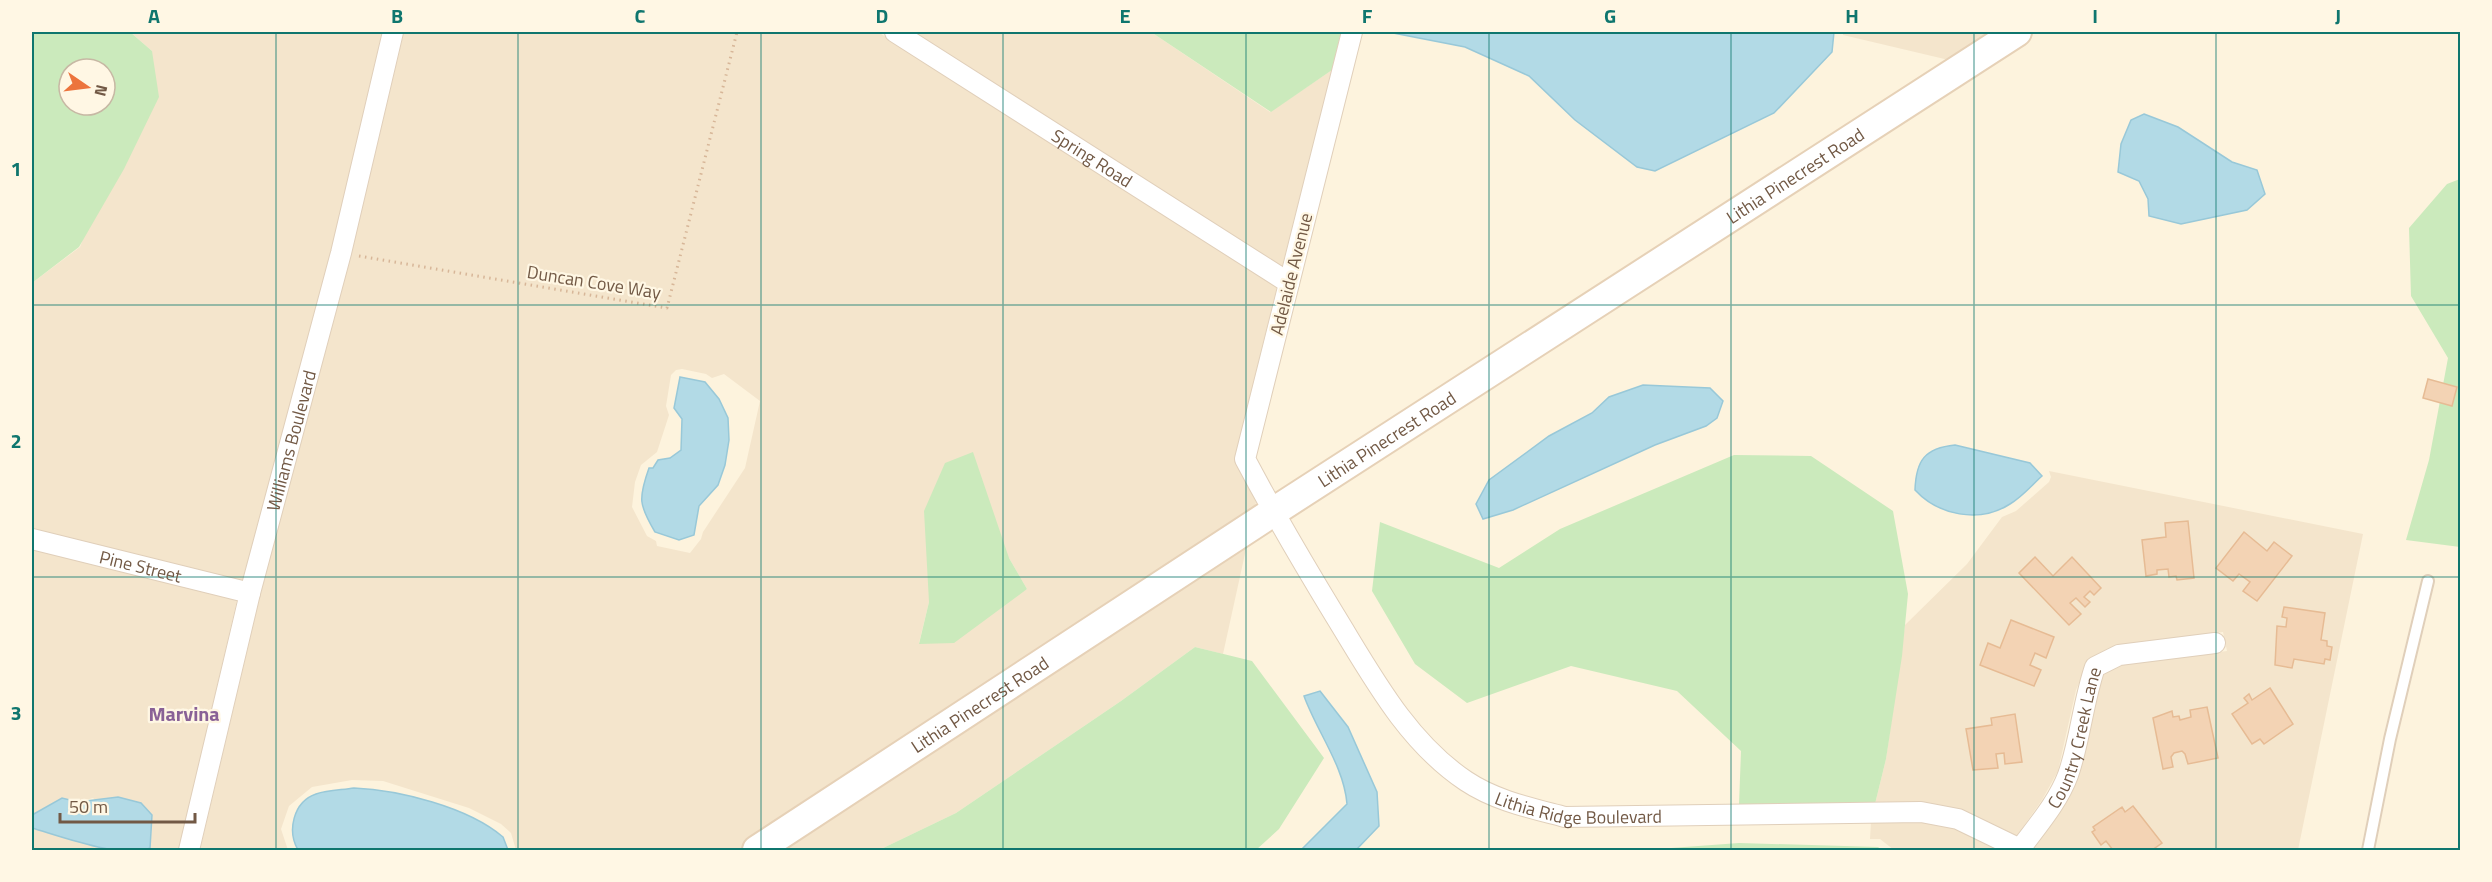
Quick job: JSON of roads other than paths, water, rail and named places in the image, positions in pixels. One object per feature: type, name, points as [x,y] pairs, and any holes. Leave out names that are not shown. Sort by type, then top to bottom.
[{"type":"main road","name":"Lithia Pinecrest Road","points":[[757,850],[1273,512],[2017,32]]},
{"type":"street","name":"Williams Boulevard","points":[[189,850],[250,593],[341,253],[393,32]]},
{"type":"street","name":"Spring Road","points":[[895,32],[1289,283]]},
{"type":"street","name":"Adelaide Avenue","points":[[1273,512],[1245,459],[1352,32]]},
{"type":"street","name":"Lithia Ridge Boulevard","points":[[1273,512],[1385,698],[1429,751],[1467,782],[1508,803],[1565,817],[1921,812],[1958,819],[2021,850]]},
{"type":"street","name":"Pine Street","points":[[32,539],[250,593]]},
{"type":"street","name":"Country Creek Lane","points":[[2021,850],[2052,805],[2068,775],[2086,693],[2095,666],[2119,655],[2215,643]]},
{"type":"lane","points":[[2368,850],[2390,739],[2428,581]]},
{"type":"water","points":[[1388,32],[1834,32],[1832,52],[1774,113],[1655,171],[1637,167],[1575,120],[1529,76],[1465,47]]},
{"type":"water","points":[[2144,114],[2178,127],[2232,162],[2257,170],[2265,194],[2247,210],[2181,224],[2149,216],[2148,199],[2139,181],[2118,172],[2121,144],[2131,120]]},
{"type":"water","points":[[680,377],[705,382],[719,399],[728,418],[729,440],[725,465],[718,485],[699,506],[694,535],[679,540],[655,532],[643,508],[642,495],[649,468],[653,468],[658,460],[670,458],[681,450],[682,419],[674,408]]},
{"type":"water","points":[[1643,385],[1710,388],[1723,401],[1717,418],[1706,426],[1655,445],[1513,510],[1483,519],[1476,504],[1489,480],[1549,436],[1592,413],[1609,397]]},
{"type":"water","points":[[1955,445],[2030,463],[2042,476],[2019,498],[1998,510],[1972,515],[1947,511],[1924,499],[1915,490],[1917,471],[1924,457],[1929,453]]},
{"type":"water","points":[[1320,691],[1348,727],[1377,792],[1379,826],[1356,850],[1301,850],[1347,804],[1336,763],[1304,696]]},
{"type":"water","points":[[354,788],[412,796],[452,809],[488,826],[503,837],[508,850],[298,850],[293,826],[297,810],[302,803],[316,794]]},
{"type":"water","points":[[118,797],[141,803],[152,815],[150,848],[139,851],[109,849],[32,828],[32,815],[62,798],[78,802]]},
{"type":"district","name":"Marvina","points":[[184,713]]}]
